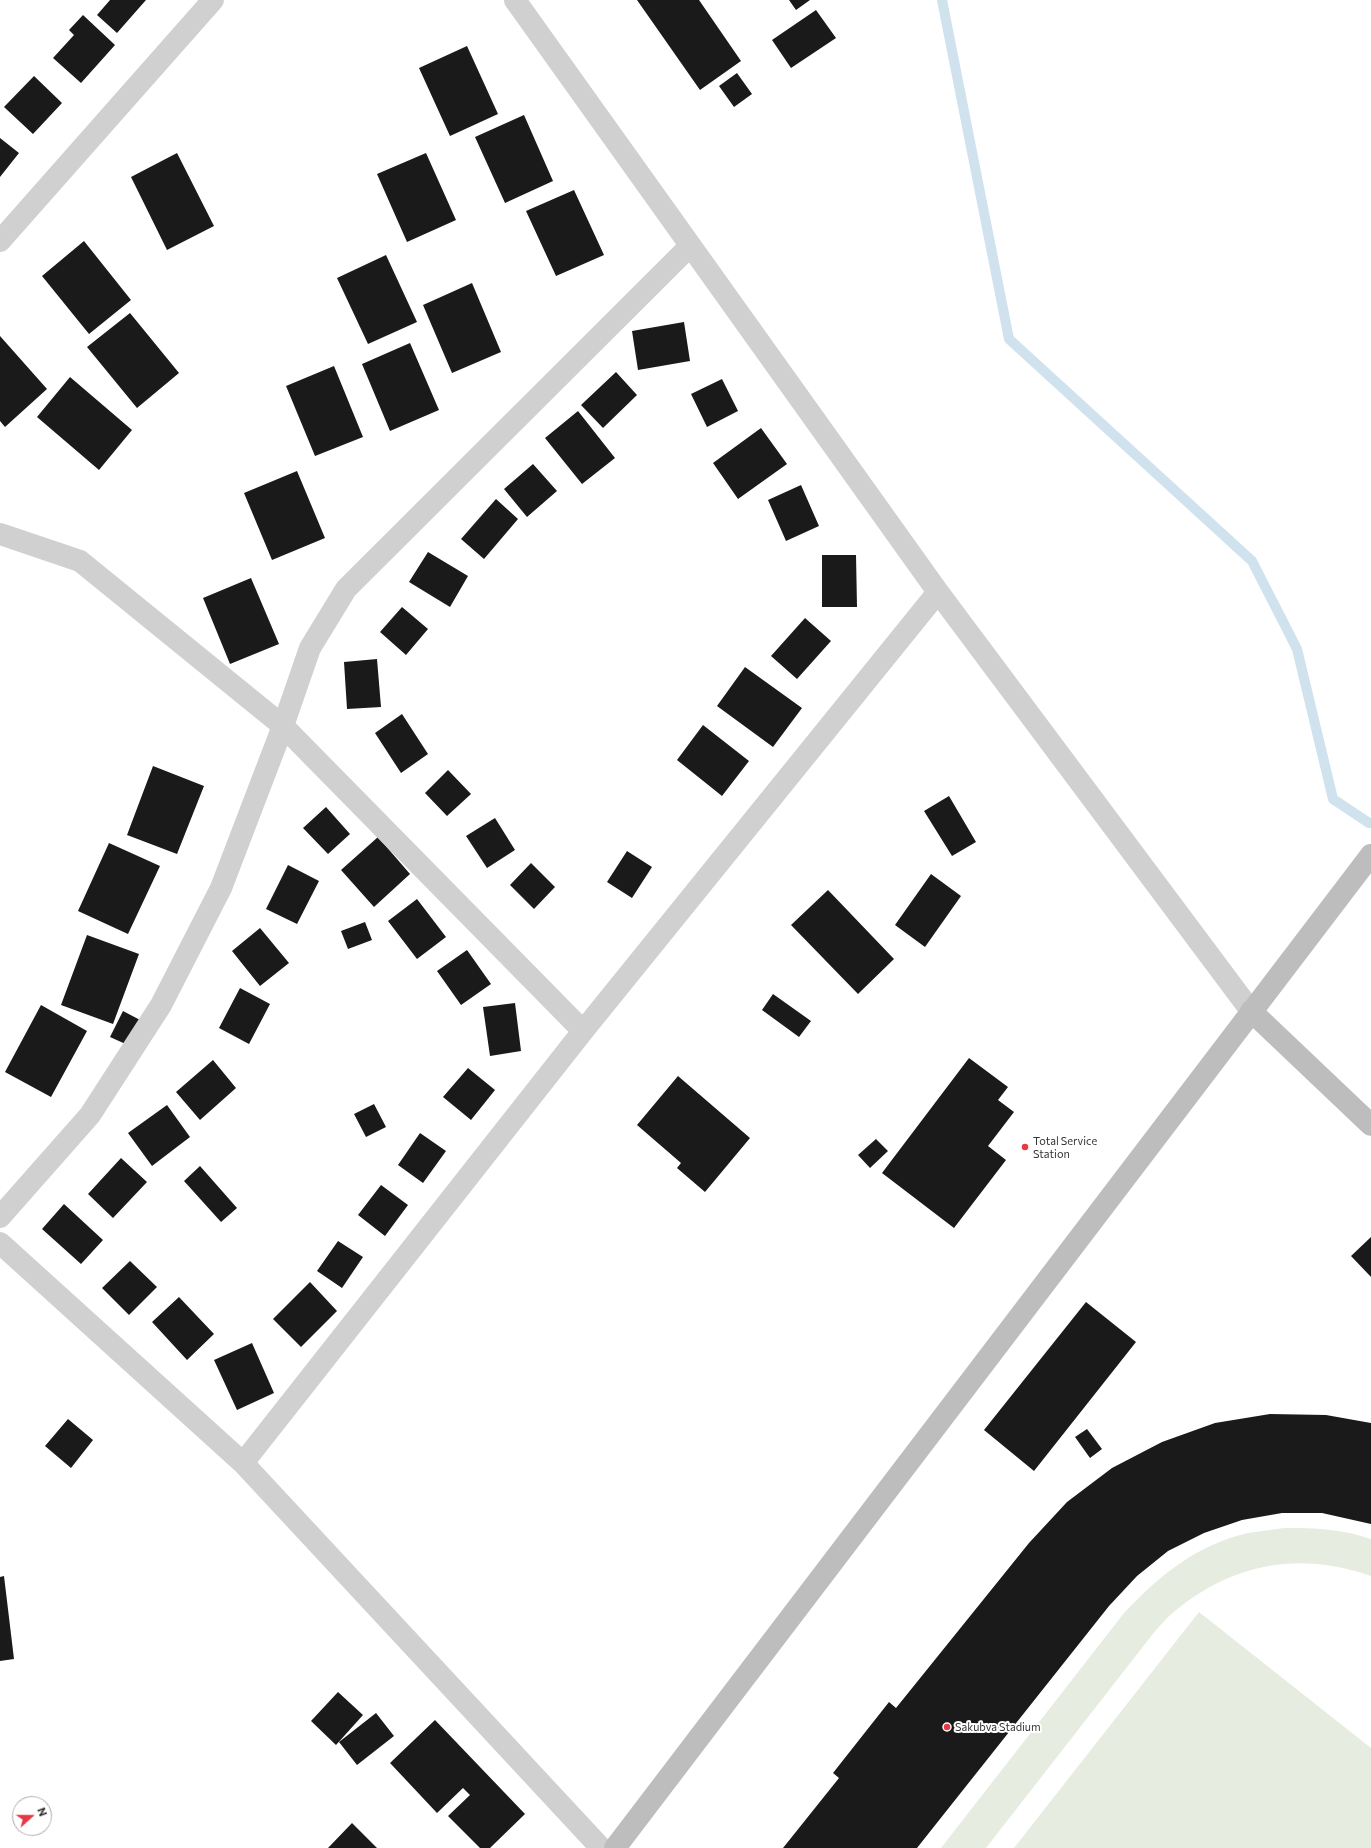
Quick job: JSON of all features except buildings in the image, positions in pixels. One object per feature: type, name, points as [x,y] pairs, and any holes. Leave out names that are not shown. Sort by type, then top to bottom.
[{"type":"street","points":[[0,240],[213,0]]},
{"type":"street","points":[[515,0],[938,592],[1251,1011],[1371,1125]]},
{"type":"street","points":[[0,1217],[90,1115],[161,1005],[221,888],[283,726],[310,648],[346,589],[690,246]]},
{"type":"street","points":[[0,534],[80,561],[283,726],[584,1031]]},
{"type":"street","points":[[243,1463],[584,1031],[938,592]]},
{"type":"street","points":[[615,1848],[1371,855]]},
{"type":"street","points":[[0,1243],[243,1463],[601,1848]]},
{"type":"shaded area","points":[[1284,1528],[1328,1530],[1350,1533],[1371,1539],[1371,1576],[1345,1568],[1319,1564],[1293,1563],[1268,1566],[1244,1572],[1220,1582],[1197,1595],[1172,1614],[1152,1635],[986,1848],[941,1848],[1124,1613],[1137,1599],[1180,1564],[1212,1545],[1229,1538],[1248,1533]]},
{"type":"shaded area","points":[[1199,1612],[1371,1748],[1371,1848],[1014,1848]]},
{"type":"waterway","points":[[942,0],[1009,339],[1252,561],[1297,649],[1333,799],[1369,823]]},
{"type":"place","name":"Total Service Station","points":[[1025,1147]]},
{"type":"place","name":"Sakubva Stadium","points":[[947,1727]]}]
